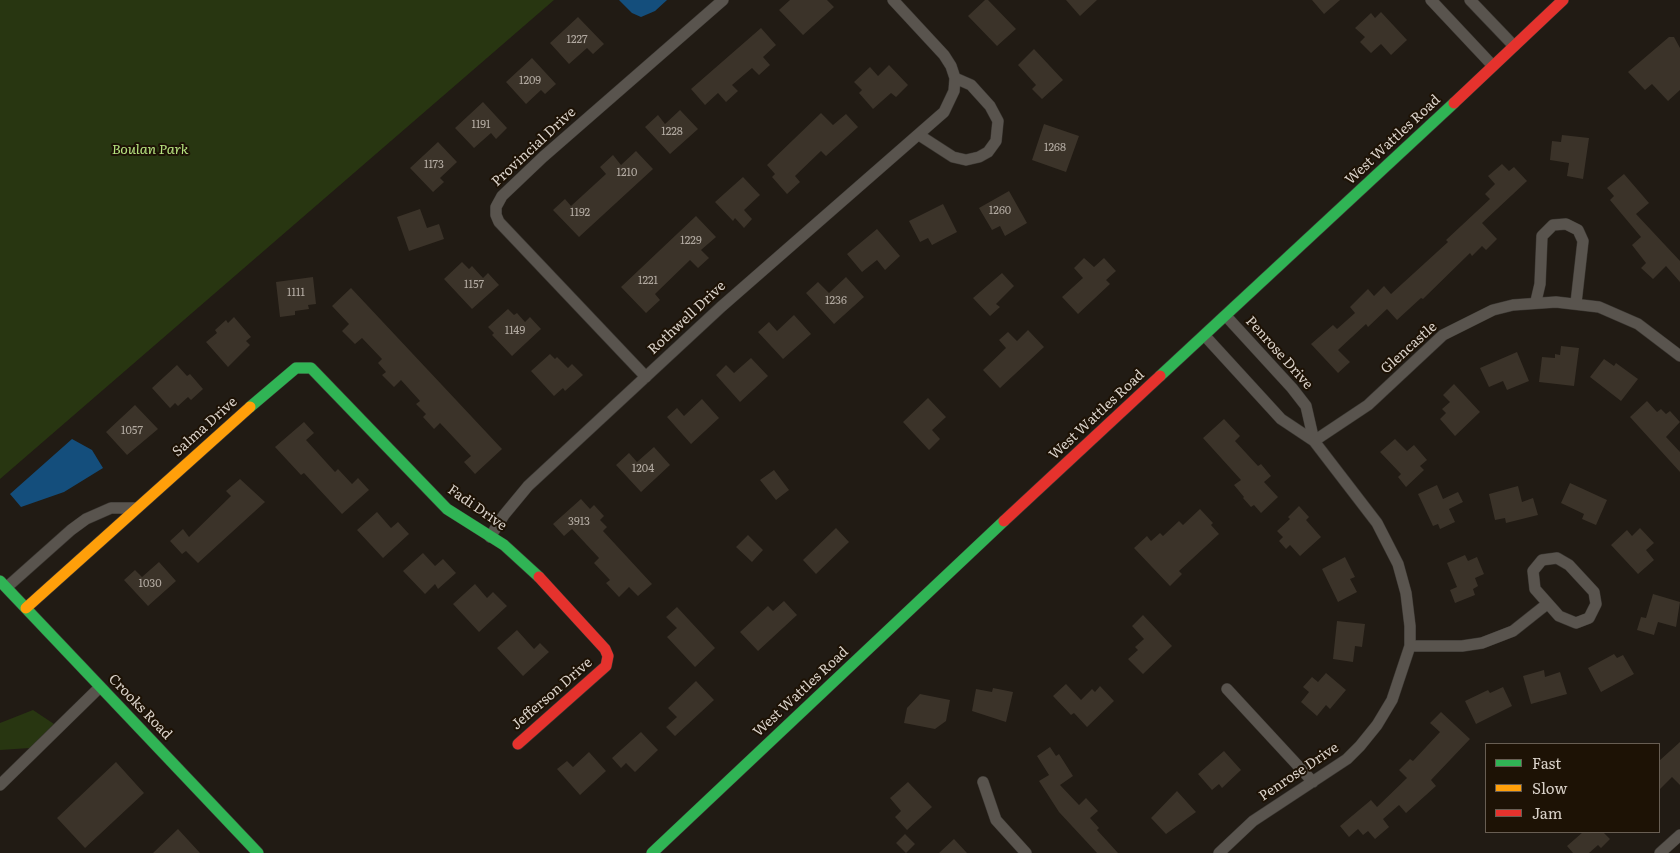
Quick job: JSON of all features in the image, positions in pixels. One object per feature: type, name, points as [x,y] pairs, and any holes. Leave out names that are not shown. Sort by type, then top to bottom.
[{"type":"street","name":"Provincial Drive","points":[[646,377],[499,222],[496,215],[496,207],[502,196],[543,157],[723,0]]},
{"type":"street","points":[[893,0],[944,55],[951,66],[954,78],[971,85],[990,106],[998,121],[996,141],[988,152],[966,160],[953,156],[919,135]]},
{"type":"street","points":[[1431,0],[1492,66]]},
{"type":"street","points":[[1470,0],[1514,46]]},
{"type":"street","name":"West Wattles Road","points":[[652,853],[1563,0]]},
{"type":"street","name":"Rothwell Drive","points":[[490,536],[504,515],[528,486],[734,295],[944,112],[952,97],[954,78]]},
{"type":"street","points":[[1536,301],[1540,284],[1542,236],[1553,226],[1566,224],[1578,230],[1583,242],[1576,303]]},
{"type":"street","name":"Glencastle","points":[[1314,441],[1368,405],[1443,335],[1493,310],[1536,301],[1576,303],[1599,307],[1638,324],[1680,356]]},
{"type":"street","name":"Penrose Drive","points":[[1226,316],[1306,406],[1314,441]]},
{"type":"street","name":"Penrose Drive","points":[[1205,336],[1282,419],[1314,441],[1387,538],[1406,593],[1410,646],[1392,700],[1377,725],[1347,759],[1253,821],[1218,853]]},
{"type":"street","name":"Salma Drive","points":[[26,608],[123,522],[134,508],[296,368]]},
{"type":"street","name":"Fadi Drive","points":[[296,368],[311,368],[318,372],[447,509],[490,536],[531,568],[601,644],[608,656],[606,666]]},
{"type":"street","points":[[3,584],[86,519],[112,508],[134,508]]},
{"type":"street","points":[[1557,558],[1569,565],[1594,592],[1596,604],[1588,618],[1576,623],[1559,616],[1547,604],[1535,589],[1533,571],[1542,560],[1557,558]]},
{"type":"street","name":"Crooks Road","points":[[3,584],[258,853]]},
{"type":"street","points":[[1410,646],[1462,646],[1482,643],[1513,631],[1547,604]]},
{"type":"street","name":"Jefferson Drive","points":[[518,744],[606,666]]},
{"type":"street","points":[[0,785],[100,687]]},
{"type":"street","points":[[1227,689],[1313,782]]},
{"type":"street","points":[[983,782],[996,820],[1026,853]]},
{"type":"street","points":[[1660,853],[1680,835]]},
{"type":"green space","name":"Boulan Park","points":[[0,0],[554,0],[0,479]]},
{"type":"green space","points":[[33,710],[54,724],[30,748],[0,750],[0,723]]},
{"type":"water","points":[[619,0],[667,0],[655,11],[641,17],[632,13]]},
{"type":"water","points":[[72,439],[92,450],[103,468],[64,492],[21,507],[10,494]]},
{"type":"building","points":[[790,0],[827,0],[834,7],[803,35],[779,10]]},
{"type":"building","points":[[985,0],[988,0],[1016,29],[997,46],[968,16]]},
{"type":"building","points":[[1066,0],[1097,0],[1080,16]]},
{"type":"building","points":[[1312,0],[1340,0],[1324,14]]},
{"type":"building","points":[[1381,12],[1407,40],[1391,55],[1381,44],[1371,53],[1360,42],[1365,37],[1355,28],[1371,13],[1375,18]]},
{"type":"building","points":[[578,17],[604,44],[593,54],[587,48],[569,64],[550,43]]},
{"type":"building","points":[[761,28],[776,45],[763,57],[770,65],[759,75],[752,68],[732,85],[738,91],[726,102],[718,93],[705,105],[691,89]]},
{"type":"building","points":[[1669,37],[1674,37],[1680,48],[1680,90],[1668,101],[1652,84],[1645,90],[1628,72]]},
{"type":"building","points":[[1034,49],[1063,80],[1042,99],[1032,89],[1036,85],[1018,65]]},
{"type":"building","points":[[532,58],[556,84],[545,94],[541,90],[526,104],[506,82]]},
{"type":"building","points":[[889,65],[908,85],[896,97],[891,93],[873,109],[859,93],[862,90],[854,82],[870,67],[878,76]]},
{"type":"building","points":[[483,102],[507,128],[496,139],[491,133],[474,148],[455,128]]},
{"type":"building","points":[[680,110],[698,129],[670,154],[645,127],[658,115],[665,124]]},
{"type":"building","points":[[821,113],[833,125],[846,114],[858,127],[826,156],[821,151],[795,176],[800,182],[787,194],[772,177],[775,174],[767,165]]},
{"type":"building","points":[[1044,124],[1079,136],[1066,172],[1032,160]]},
{"type":"building","points":[[1562,135],[1589,138],[1583,179],[1567,176],[1569,163],[1550,160],[1552,141],[1561,142]]},
{"type":"building","points":[[438,142],[457,162],[440,178],[444,182],[433,192],[410,168]]},
{"type":"building","points":[[636,151],[653,169],[579,237],[553,210],[565,199],[571,206],[606,174],[600,167],[613,155],[621,165]]},
{"type":"building","points":[[1502,164],[1509,171],[1514,167],[1527,181],[1482,223],[1497,239],[1486,250],[1482,246],[1472,256],[1470,253],[1423,299],[1421,298],[1397,320],[1387,309],[1368,327],[1366,324],[1338,350],[1350,362],[1338,373],[1311,344],[1333,325],[1337,329],[1355,313],[1350,307],[1368,289],[1374,296],[1384,286],[1391,294],[1448,242],[1446,240],[1490,199],[1485,194],[1495,184],[1488,176]]},
{"type":"building","points":[[1624,174],[1649,203],[1636,214],[1680,261],[1680,282],[1666,266],[1653,279],[1641,268],[1646,263],[1632,245],[1641,237],[1610,200],[1614,196],[1607,188]]},
{"type":"building","points":[[743,177],[760,195],[744,210],[752,219],[744,228],[735,218],[733,221],[715,202]]},
{"type":"building","points":[[1009,191],[1027,223],[1005,236],[1000,226],[992,230],[979,208]]},
{"type":"building","points":[[943,204],[957,232],[932,245],[928,238],[920,242],[909,221]]},
{"type":"building","points":[[420,209],[427,228],[439,224],[444,239],[409,251],[397,217]]},
{"type":"building","points":[[696,216],[716,237],[701,250],[709,258],[698,268],[690,260],[655,294],[660,300],[646,313],[621,287]]},
{"type":"building","points":[[877,229],[900,256],[885,270],[877,260],[862,272],[847,254]]},
{"type":"building","points":[[1084,258],[1094,267],[1104,258],[1116,271],[1106,280],[1110,284],[1078,314],[1062,297],[1083,278],[1074,268]]},
{"type":"building","points":[[462,262],[469,269],[472,266],[483,278],[488,273],[499,285],[472,309],[444,279]]},
{"type":"building","points":[[1002,273],[1014,286],[996,304],[1000,307],[990,316],[973,298]]},
{"type":"building","points":[[313,277],[316,304],[308,305],[309,309],[295,311],[295,315],[280,317],[276,282]]},
{"type":"building","points":[[846,277],[864,297],[834,324],[806,293],[818,282],[829,293]]},
{"type":"building","points":[[351,288],[502,449],[475,474],[464,462],[471,456],[440,423],[434,429],[423,417],[426,414],[416,404],[420,401],[401,380],[394,387],[382,375],[386,372],[378,363],[382,359],[362,338],[355,344],[342,331],[349,324],[332,306]]},
{"type":"building","points":[[508,309],[514,315],[517,313],[525,322],[530,317],[541,329],[512,356],[492,335],[494,333],[488,327]]},
{"type":"building","points":[[794,315],[811,334],[783,359],[758,332],[769,322],[777,331]]},
{"type":"building","points":[[234,317],[251,337],[246,341],[250,345],[228,367],[206,342],[217,333],[215,330],[226,320],[228,323]]},
{"type":"building","points":[[1028,330],[1044,347],[1000,388],[983,370],[1006,348],[999,340],[1008,332],[1017,341]]},
{"type":"building","points":[[1561,346],[1579,348],[1574,386],[1539,382],[1542,357],[1555,358],[1555,354],[1560,355]]},
{"type":"building","points":[[1517,352],[1529,381],[1507,390],[1503,381],[1489,387],[1480,368]]},
{"type":"building","points":[[550,354],[555,359],[557,357],[568,368],[572,364],[583,375],[565,391],[563,388],[554,396],[531,371]]},
{"type":"building","points":[[751,358],[768,376],[740,402],[716,375],[726,365],[734,373]]},
{"type":"building","points":[[1604,359],[1614,366],[1616,363],[1638,379],[1621,401],[1590,377]]},
{"type":"building","points":[[177,365],[187,376],[190,374],[203,389],[191,400],[188,397],[178,406],[175,403],[170,408],[152,388]]},
{"type":"building","points":[[1454,384],[1480,412],[1455,436],[1440,419],[1446,413],[1442,409],[1450,402],[1443,395]]},
{"type":"building","points":[[928,398],[946,417],[932,430],[940,439],[929,450],[903,422]]},
{"type":"building","points":[[702,399],[719,418],[691,444],[667,417],[677,408],[684,416]]},
{"type":"building","points":[[1647,401],[1657,412],[1661,409],[1666,414],[1670,411],[1680,422],[1666,437],[1680,452],[1680,472],[1630,417]]},
{"type":"building","points":[[135,405],[158,429],[127,455],[106,432]]},
{"type":"building","points":[[1224,419],[1240,436],[1235,441],[1258,466],[1261,464],[1271,476],[1264,482],[1278,497],[1261,513],[1254,505],[1251,507],[1243,498],[1234,485],[1241,480],[1203,438]]},
{"type":"building","points":[[304,422],[314,433],[306,440],[335,472],[338,469],[352,484],[358,478],[369,490],[342,514],[304,473],[301,475],[275,447]]},
{"type":"building","points":[[1395,439],[1407,451],[1414,445],[1427,460],[1420,466],[1424,470],[1406,487],[1398,477],[1401,474],[1380,452]]},
{"type":"building","points":[[654,447],[670,465],[641,492],[616,465],[629,453],[637,462]]},
{"type":"building","points":[[774,470],[789,490],[776,500],[760,480]]},
{"type":"building","points":[[240,479],[265,502],[198,563],[186,551],[182,554],[170,541],[183,529],[189,537],[231,496],[226,491]]},
{"type":"building","points":[[1570,483],[1607,500],[1596,525],[1582,519],[1584,514],[1561,503]]},
{"type":"building","points":[[1437,485],[1443,499],[1458,492],[1463,502],[1449,509],[1455,522],[1440,529],[1438,524],[1433,526],[1418,494]]},
{"type":"building","points":[[1518,486],[1522,502],[1533,498],[1538,515],[1506,523],[1505,518],[1495,520],[1489,494]]},
{"type":"building","points":[[581,499],[590,509],[594,505],[604,516],[600,520],[607,527],[603,531],[652,584],[638,596],[629,587],[619,597],[606,583],[610,580],[594,563],[599,558],[572,529],[564,536],[553,524]]},
{"type":"building","points":[[1299,506],[1309,517],[1306,520],[1321,537],[1300,556],[1290,545],[1286,549],[1279,541],[1283,537],[1277,531],[1290,519],[1288,517]]},
{"type":"building","points":[[1200,509],[1213,523],[1211,525],[1219,534],[1179,571],[1182,574],[1170,586],[1134,548],[1147,536],[1151,541],[1160,533],[1163,536],[1179,521],[1183,525]]},
{"type":"building","points":[[377,512],[391,528],[398,522],[409,534],[383,558],[357,530]]},
{"type":"building","points":[[836,528],[849,542],[816,574],[803,560]]},
{"type":"building","points":[[1640,528],[1654,543],[1646,550],[1654,560],[1638,574],[1611,545],[1627,530],[1632,536]]},
{"type":"building","points":[[748,535],[763,550],[752,562],[736,547]]},
{"type":"building","points":[[423,553],[435,566],[443,559],[456,573],[438,589],[435,584],[425,594],[403,571]]},
{"type":"building","points":[[1465,555],[1468,561],[1477,557],[1484,574],[1475,578],[1478,586],[1473,589],[1475,595],[1455,603],[1450,590],[1457,587],[1447,563]]},
{"type":"building","points":[[1345,557],[1355,577],[1350,579],[1357,592],[1338,602],[1322,569]]},
{"type":"building","points":[[159,562],[176,581],[148,606],[124,580],[135,570],[142,577]]},
{"type":"building","points":[[475,584],[487,598],[493,592],[507,606],[479,632],[453,604]]},
{"type":"building","points":[[1653,594],[1680,602],[1676,627],[1658,622],[1654,635],[1637,630],[1641,617],[1646,618]]},
{"type":"building","points":[[784,601],[797,615],[758,651],[740,632],[768,606],[773,611]]},
{"type":"building","points":[[677,607],[715,648],[695,667],[667,637],[677,628],[666,617]]},
{"type":"building","points":[[1143,615],[1172,646],[1143,674],[1128,659],[1138,650],[1135,647],[1144,639],[1132,626]]},
{"type":"building","points":[[1337,621],[1365,624],[1362,647],[1355,646],[1353,662],[1333,659]]},
{"type":"building","points":[[517,630],[534,649],[540,643],[549,652],[523,676],[497,648]]},
{"type":"building","points":[[1614,654],[1617,658],[1623,655],[1634,674],[1601,692],[1588,668]]},
{"type":"building","points":[[1544,670],[1545,677],[1560,672],[1567,694],[1531,704],[1523,676]]},
{"type":"building","points":[[1326,673],[1346,690],[1330,709],[1326,705],[1317,716],[1301,702],[1309,692],[1303,687],[1312,677],[1318,682]]},
{"type":"building","points":[[696,681],[714,700],[675,736],[666,727],[677,717],[668,708]]},
{"type":"building","points":[[1066,684],[1081,700],[1092,689],[1095,692],[1100,686],[1114,701],[1087,727],[1074,713],[1071,715],[1053,696]]},
{"type":"building","points":[[1503,687],[1512,706],[1476,724],[1465,701],[1488,690],[1490,693]]},
{"type":"building","points":[[993,688],[1013,692],[1006,722],[972,711],[976,689],[992,692]]},
{"type":"building","points":[[920,694],[950,700],[946,721],[935,729],[904,723],[907,708]]},
{"type":"building","points":[[1441,712],[1470,739],[1431,780],[1436,786],[1406,813],[1399,805],[1383,819],[1389,827],[1375,839],[1368,831],[1363,835],[1358,829],[1349,837],[1340,826],[1371,800],[1377,807],[1407,778],[1399,770],[1410,759],[1413,761],[1440,732],[1430,723]]},
{"type":"building","points":[[641,732],[658,750],[635,772],[626,763],[621,768],[612,758]]},
{"type":"building","points":[[1680,742],[1680,785],[1672,777],[1660,789],[1660,760]]},
{"type":"building","points":[[1050,747],[1056,756],[1059,754],[1073,776],[1060,785],[1079,805],[1086,798],[1098,811],[1090,818],[1099,828],[1097,830],[1118,853],[1097,853],[1059,812],[1039,781],[1049,775],[1037,756]]},
{"type":"building","points":[[1224,751],[1241,770],[1222,788],[1219,784],[1212,790],[1198,774]]},
{"type":"building","points":[[589,752],[606,771],[580,795],[557,769],[567,761],[573,767]]},
{"type":"building","points":[[116,762],[144,793],[85,848],[57,818]]},
{"type":"building","points":[[908,782],[932,807],[907,830],[895,817],[901,811],[890,798]]},
{"type":"building","points":[[1177,791],[1196,812],[1166,834],[1151,818]]},
{"type":"building","points":[[178,829],[200,853],[153,853]]},
{"type":"building","points":[[1582,833],[1604,833],[1610,839],[1601,848],[1598,845],[1589,853],[1573,853],[1567,846]]},
{"type":"building","points":[[905,834],[915,844],[906,853],[896,843]]},
{"type":"building","points":[[954,839],[967,853],[939,853]]},
{"type":"traffic: fast","points":[[1160,376],[1454,103]]},
{"type":"traffic: fast","points":[[250,407],[296,368],[311,368],[447,509],[504,545],[539,577]]},
{"type":"traffic: fast","points":[[652,853],[1004,521]]},
{"type":"traffic: fast","points":[[0,581],[258,853]]},
{"type":"traffic: slow","points":[[26,608],[250,407]]},
{"type":"traffic: jam","points":[[1454,103],[1563,0]]},
{"type":"traffic: jam","points":[[1004,521],[1160,376]]},
{"type":"traffic: jam","points":[[518,744],[606,666],[608,656],[605,649],[539,577]]}]
